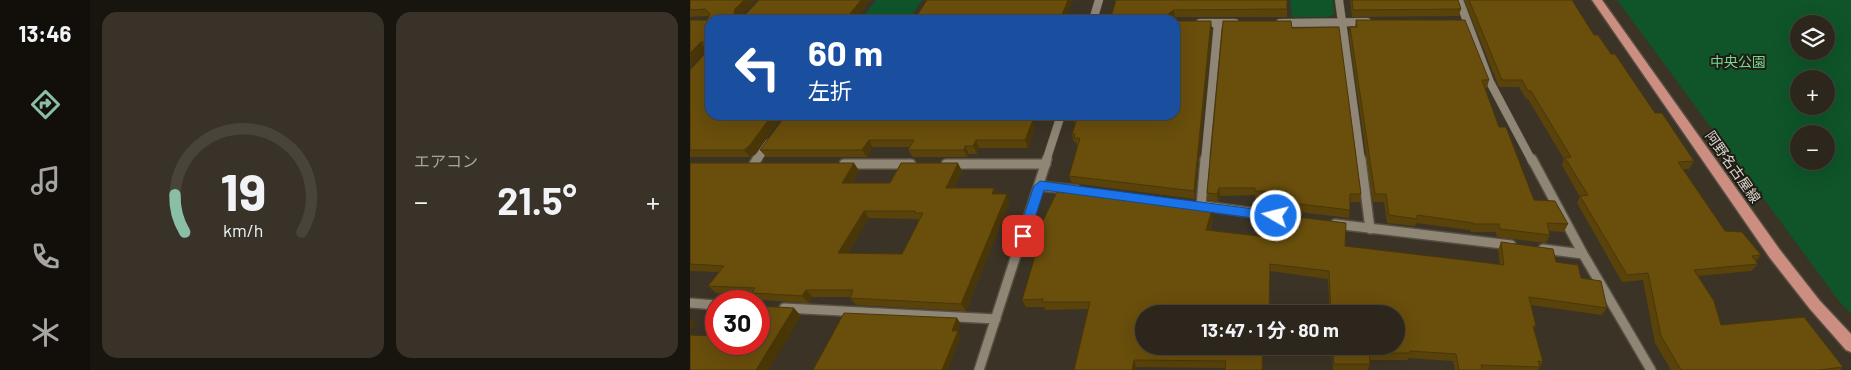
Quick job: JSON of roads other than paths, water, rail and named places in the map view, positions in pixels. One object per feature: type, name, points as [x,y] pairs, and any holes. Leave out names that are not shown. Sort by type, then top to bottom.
[{"type":"main road","name":"阿野名古屋線","points":[[1597,0],[1775,254],[1815,305],[1851,345]]},
{"type":"street","points":[[1094,15],[1099,0]]},
{"type":"street","points":[[1338,0],[1370,229]]},
{"type":"street","points":[[1459,0],[1490,82],[1583,254],[1651,370]]},
{"type":"street","points":[[1192,22],[1246,22]]},
{"type":"street","points":[[1218,22],[1196,206],[1286,217]]},
{"type":"street","points":[[1275,22],[1371,22]]},
{"type":"street","points":[[1458,22],[1467,22]]},
{"type":"street","points":[[979,370],[1040,186],[1059,120]]},
{"type":"street","points":[[763,164],[749,164],[775,136]]},
{"type":"street","points":[[832,164],[919,164]]},
{"type":"street","points":[[939,164],[1046,164]]},
{"type":"street","points":[[1040,186],[1087,192]]},
{"type":"street","points":[[1323,222],[1583,254]]},
{"type":"street","points":[[690,303],[705,304]]},
{"type":"street","points":[[770,307],[996,319]]},
{"type":"park label","name":"中央公園","points":[[1738,62]]}]
